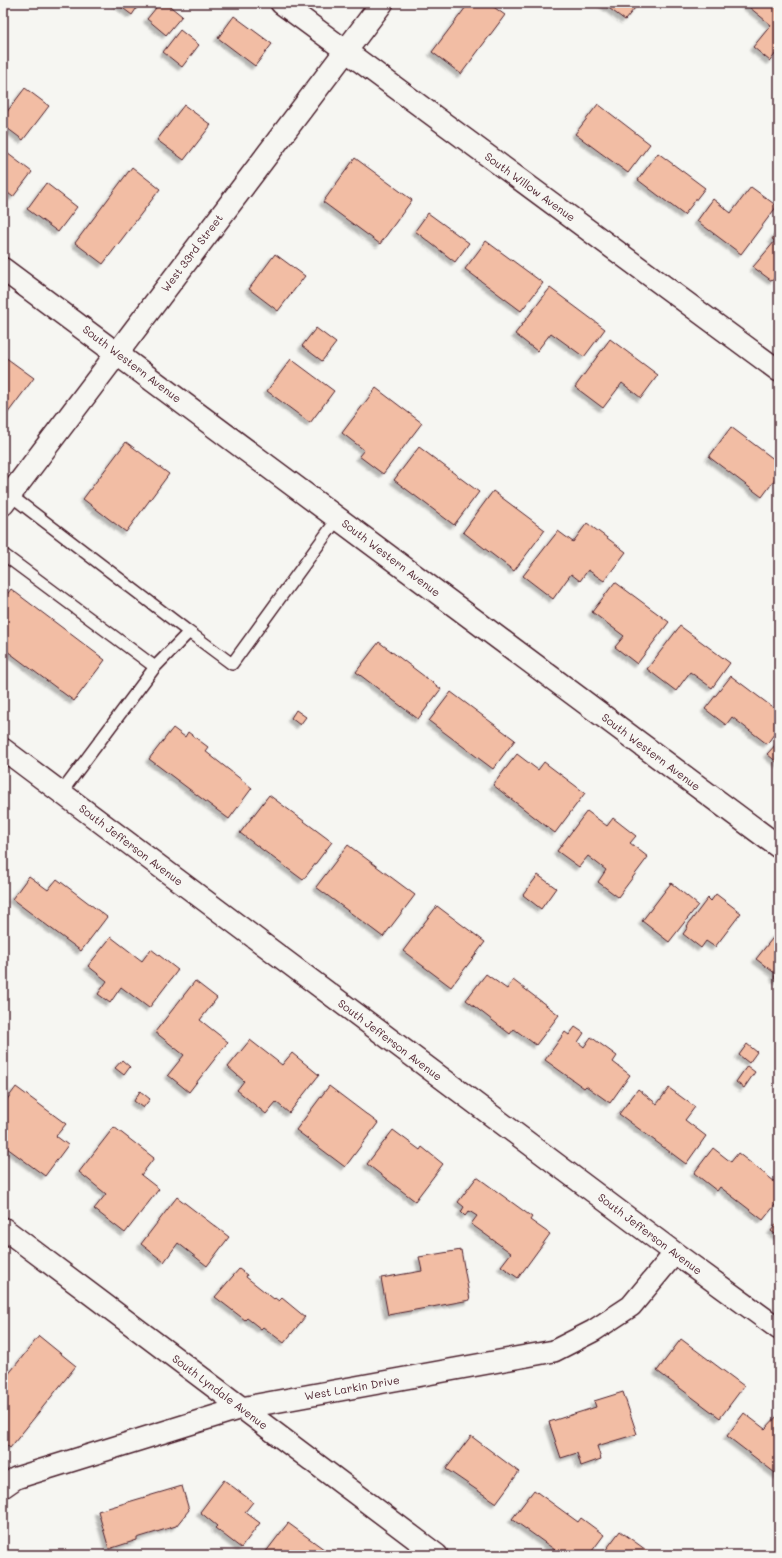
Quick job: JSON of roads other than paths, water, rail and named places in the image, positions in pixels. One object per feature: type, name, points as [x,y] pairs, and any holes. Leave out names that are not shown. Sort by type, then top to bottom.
[{"type":"street","name":"South Willow Avenue","points":[[281,3],[779,371]]},
{"type":"street","name":"West 33rd Street","points":[[6,499],[382,3]]},
{"type":"street","name":"South Western Avenue","points":[[3,269],[779,847]]},
{"type":"street","name":"South Jefferson Avenue","points":[[3,749],[675,1253],[779,1329]]},
{"type":"street","name":"South Lyndale Avenue","points":[[3,1228],[437,1555]]},
{"type":"street","name":"West Larkin Drive","points":[[3,1487],[16,1478],[241,1408],[554,1351],[593,1331],[631,1306],[675,1253]]},
{"type":"lane","points":[[6,499],[232,664],[338,518]]},
{"type":"lane","points":[[3,554],[155,667]]},
{"type":"lane","points":[[61,793],[155,667],[189,632]]}]
